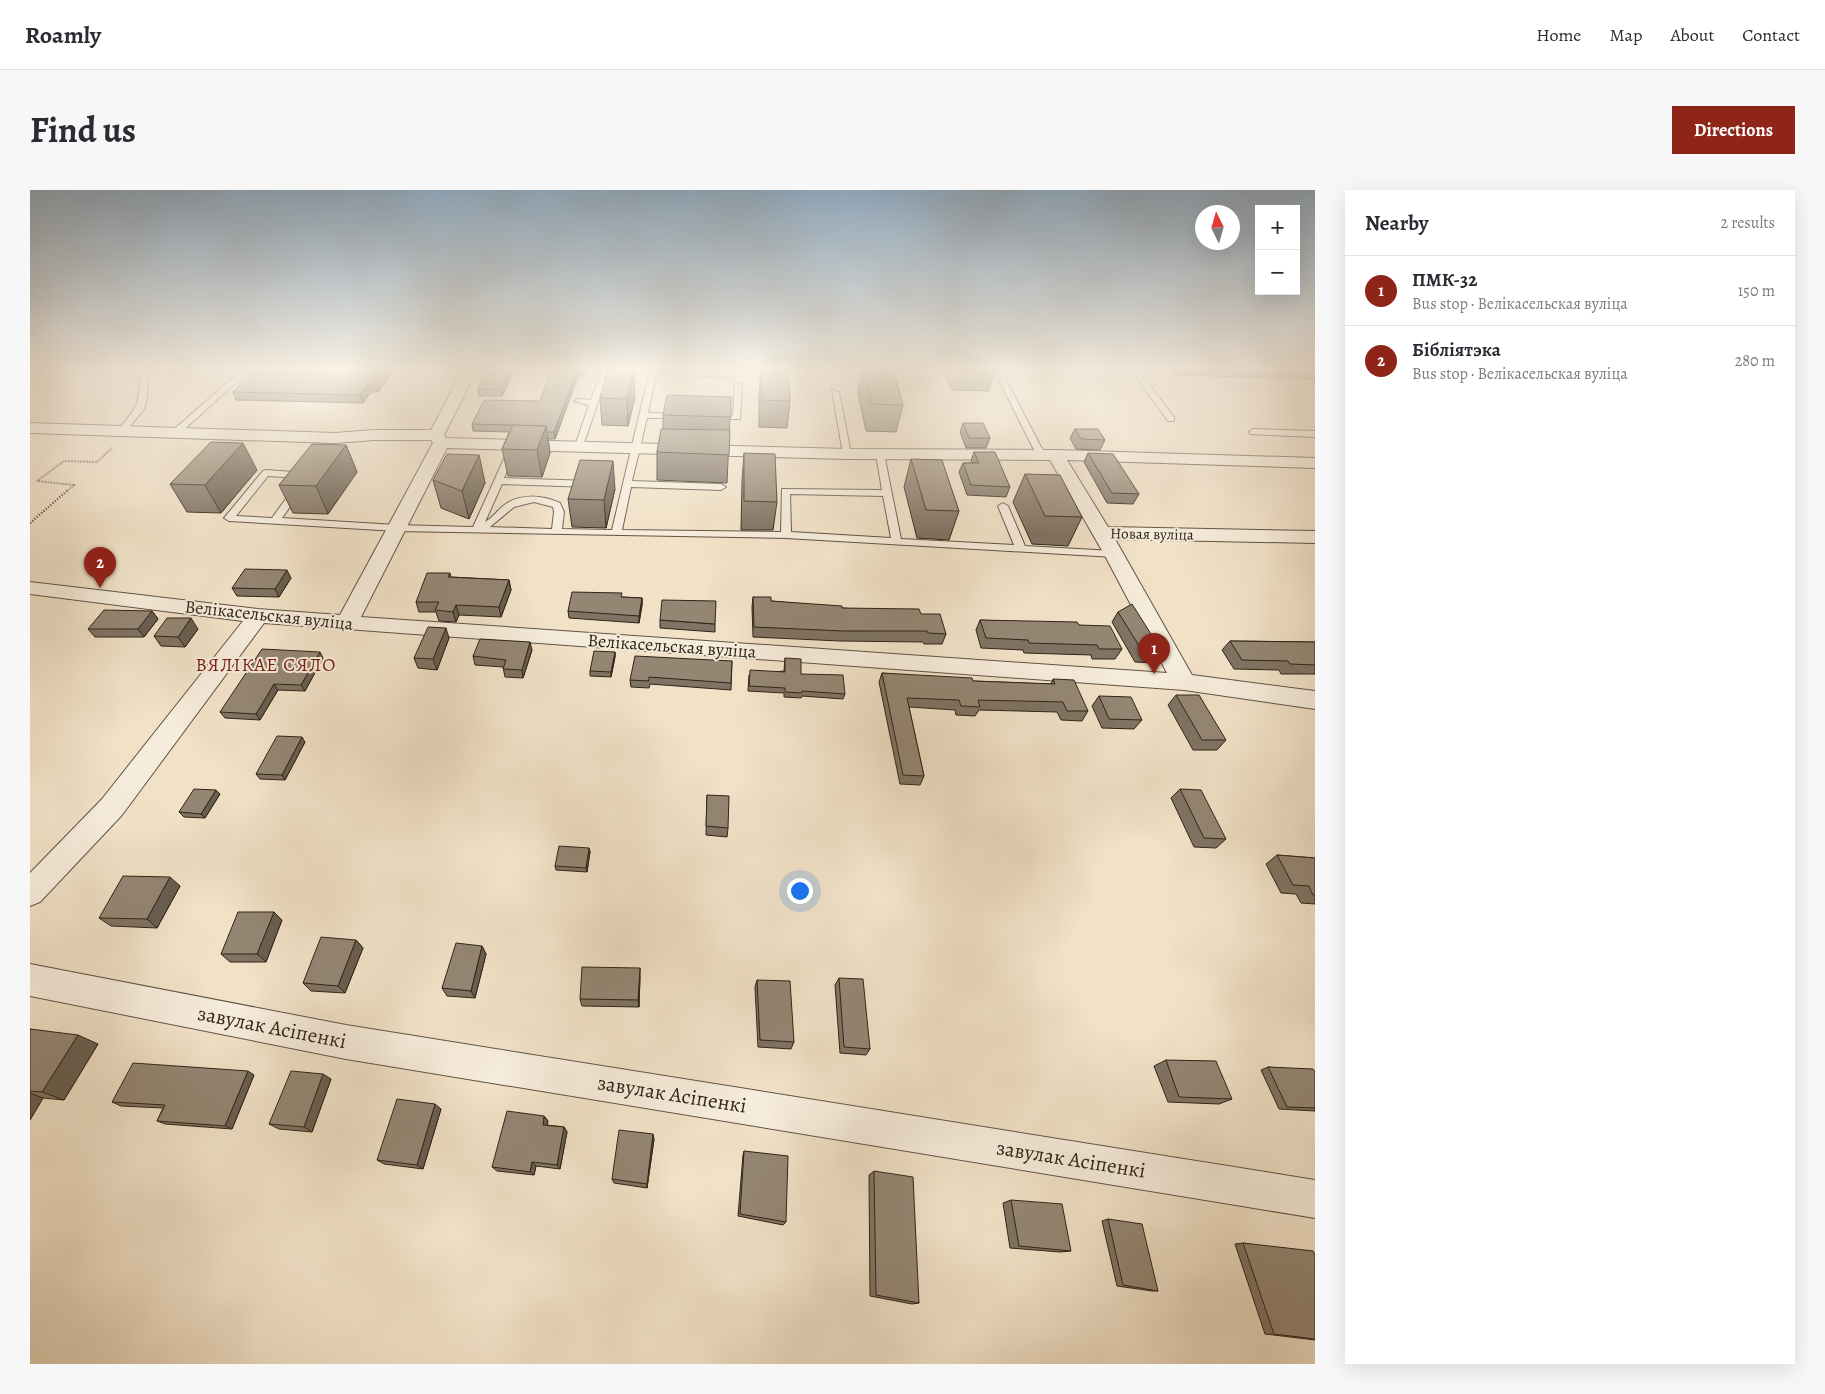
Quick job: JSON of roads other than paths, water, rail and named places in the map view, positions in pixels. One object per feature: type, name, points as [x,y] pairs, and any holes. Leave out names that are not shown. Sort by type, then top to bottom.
[{"type":"street","points":[[347,623],[396,528],[445,425]]},
{"type":"street","points":[[30,428],[120,437],[175,432],[335,438],[374,435],[513,445],[847,454],[1049,455],[1315,463]]},
{"type":"street","points":[[1049,455],[1100,533]]},
{"type":"street","name":"Новая вуліца","points":[[1100,533],[1315,537]]},
{"type":"street","name":"Новая вуліца","points":[[1100,533],[1114,554],[1184,682]]},
{"type":"street","name":"Велікасельская вуліца","points":[[30,588],[258,616],[1184,682],[1315,700]]},
{"type":"street","points":[[30,894],[112,807],[258,616]]},
{"type":"street","name":"завулак Асіпенкі","points":[[30,980],[346,1042],[1315,1199]]},
{"type":"lane","points":[[120,437],[129,425]]},
{"type":"lane","points":[[175,432],[183,425]]},
{"type":"lane","points":[[579,446],[586,425]]},
{"type":"lane","points":[[616,533],[642,425]]},
{"type":"lane","points":[[841,425],[847,454]]},
{"type":"lane","points":[[1025,425],[1037,448],[1049,455]]},
{"type":"lane","points":[[1253,432],[1315,434]]},
{"type":"lane","points":[[477,529],[513,445]]},
{"type":"lane","points":[[880,454],[896,540]]},
{"type":"lane","points":[[274,522],[307,476],[266,473],[229,518],[274,522],[396,528],[786,535],[1114,554]]},
{"type":"lane","points":[[499,481],[604,484]]},
{"type":"lane","points":[[628,484],[721,487]]},
{"type":"lane","points":[[786,535],[785,491],[887,493]]},
{"type":"lane","points":[[477,529],[496,520],[510,506],[540,499],[557,505],[559,512],[557,532]]},
{"type":"lane","points":[[1003,506],[1021,549]]},
{"type":"place","name":"Бібліятэка","points":[[100,588]]},
{"type":"place","name":"ПМК-32","points":[[1154,674]]},
{"type":"district","name":"ВЯЛІКАЕ СЯЛО","points":[[266,665]]}]
